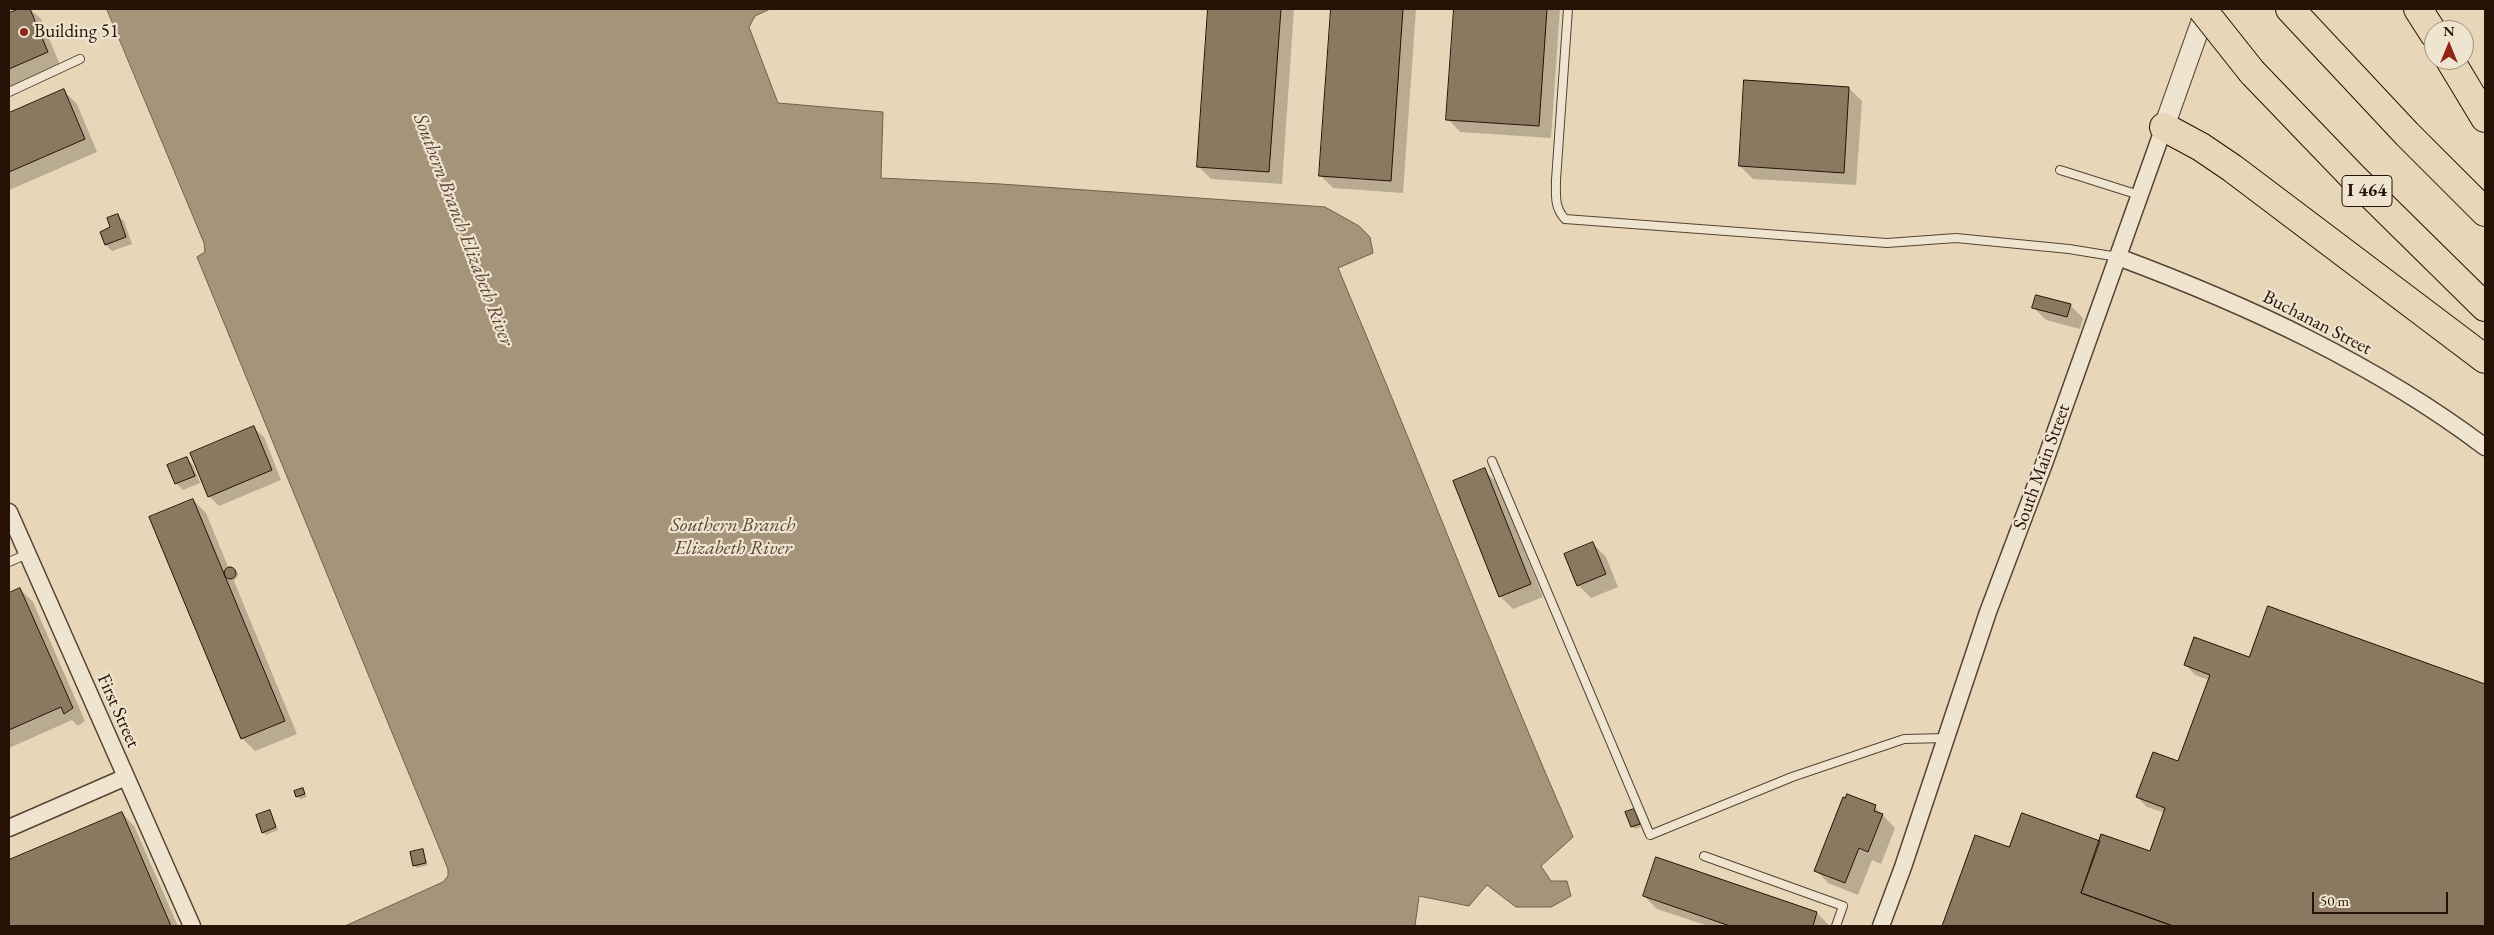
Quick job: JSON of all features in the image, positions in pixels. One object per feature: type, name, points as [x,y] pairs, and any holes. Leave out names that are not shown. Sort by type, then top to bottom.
[{"type":"highway","name":"I 464","points":[[2202,9],[2252,72],[2353,177],[2485,307]]},
{"type":"highway","points":[[2290,9],[2407,134],[2485,212]]},
{"type":"highway","points":[[2418,9],[2425,20]]},
{"type":"highway","points":[[2456,70],[2485,118]]},
{"type":"highway","points":[[2164,127],[2201,147],[2232,168],[2485,359]]},
{"type":"street","name":"South Main Street","points":[[1881,926],[1988,612],[2049,452],[2206,9]]},
{"type":"street","name":"Buchanan Street","points":[[2118,257],[2184,281],[2253,312],[2346,359],[2411,397],[2485,447]]},
{"type":"street","name":"First Street","points":[[9,512],[192,926]]},
{"type":"street","points":[[9,828],[126,777]]},
{"type":"lane","points":[[1568,9],[1556,180],[1556,205],[1558,212],[1565,218],[1574,221],[1887,243],[1956,238],[2069,249],[2118,257]]},
{"type":"lane","points":[[9,92],[80,59]]},
{"type":"lane","points":[[2060,170],[2140,195]]},
{"type":"lane","points":[[1492,461],[1650,835],[1792,778],[1904,738],[1946,738]]},
{"type":"lane","points":[[9,562],[27,554]]},
{"type":"lane","points":[[1704,856],[1843,906],[1836,926]]},
{"type":"water","name":"Southern Branch Elizabeth River","points":[[107,9],[770,9],[755,16],[749,27],[778,103],[883,112],[881,178],[1001,184],[1325,207],[1359,226],[1370,237],[1373,253],[1338,268],[1573,837],[1541,866],[1551,881],[1567,881],[1571,896],[1551,907],[1516,907],[1487,885],[1469,906],[1419,896],[1415,926],[345,926],[443,882],[448,876],[448,869],[197,257],[205,252],[204,243]]},
{"type":"building","name":"Building 51","points":[[19,9],[30,9],[48,52],[9,69],[9,13]]},
{"type":"building","points":[[1208,9],[1281,9],[1269,172],[1197,167]]},
{"type":"building","points":[[1331,9],[1403,9],[1391,181],[1319,176]]},
{"type":"building","points":[[1454,9],[1547,9],[1539,126],[1446,120]]},
{"type":"building","points":[[1744,80],[1849,87],[1844,173],[1739,166]]},
{"type":"building","points":[[64,89],[85,139],[9,172],[9,113]]},
{"type":"building","points":[[118,214],[126,237],[105,245],[100,232],[110,227],[107,218]]},
{"type":"building","points":[[2036,295],[2071,304],[2067,317],[2032,308]]},
{"type":"building","points":[[254,426],[272,470],[208,497],[190,453]]},
{"type":"building","points":[[187,457],[195,476],[175,484],[167,465]]},
{"type":"building","points":[[1485,468],[1531,584],[1499,597],[1453,481]]},
{"type":"building","points":[[193,499],[285,721],[241,739],[149,517]]},
{"type":"building","points":[[1593,542],[1606,574],[1577,586],[1564,554]]},
{"type":"building","points":[[228,567],[232,567],[236,573],[232,579],[228,579],[224,575],[224,571]]},
{"type":"building","points":[[20,588],[73,708],[64,714],[61,707],[9,730],[9,593]]},
{"type":"building","points":[[2268,606],[2485,684],[2485,926],[2173,926],[2081,893],[2101,834],[2150,851],[2165,808],[2136,797],[2153,752],[2178,761],[2210,675],[2184,665],[2194,637],[2249,657]]},
{"type":"building","points":[[303,788],[305,794],[296,797],[294,791]]},
{"type":"building","points":[[1847,794],[1876,805],[1874,811],[1883,814],[1868,852],[1859,848],[1845,883],[1814,871],[1843,797],[1845,798]]},
{"type":"building","points":[[1634,809],[1640,824],[1631,827],[1625,812]]},
{"type":"building","points":[[270,810],[276,827],[262,833],[256,815]]},
{"type":"building","points":[[122,812],[171,926],[9,926],[9,860]]},
{"type":"building","points":[[2022,813],[2100,841],[2081,893],[2173,926],[1942,926],[1975,835],[2009,847]]},
{"type":"building","points":[[423,849],[426,863],[413,866],[410,852]]},
{"type":"building","points":[[1656,857],[1817,912],[1813,926],[1730,926],[1643,896]]},
{"type":"place","name":"Building 51","points":[[24,32]]}]
